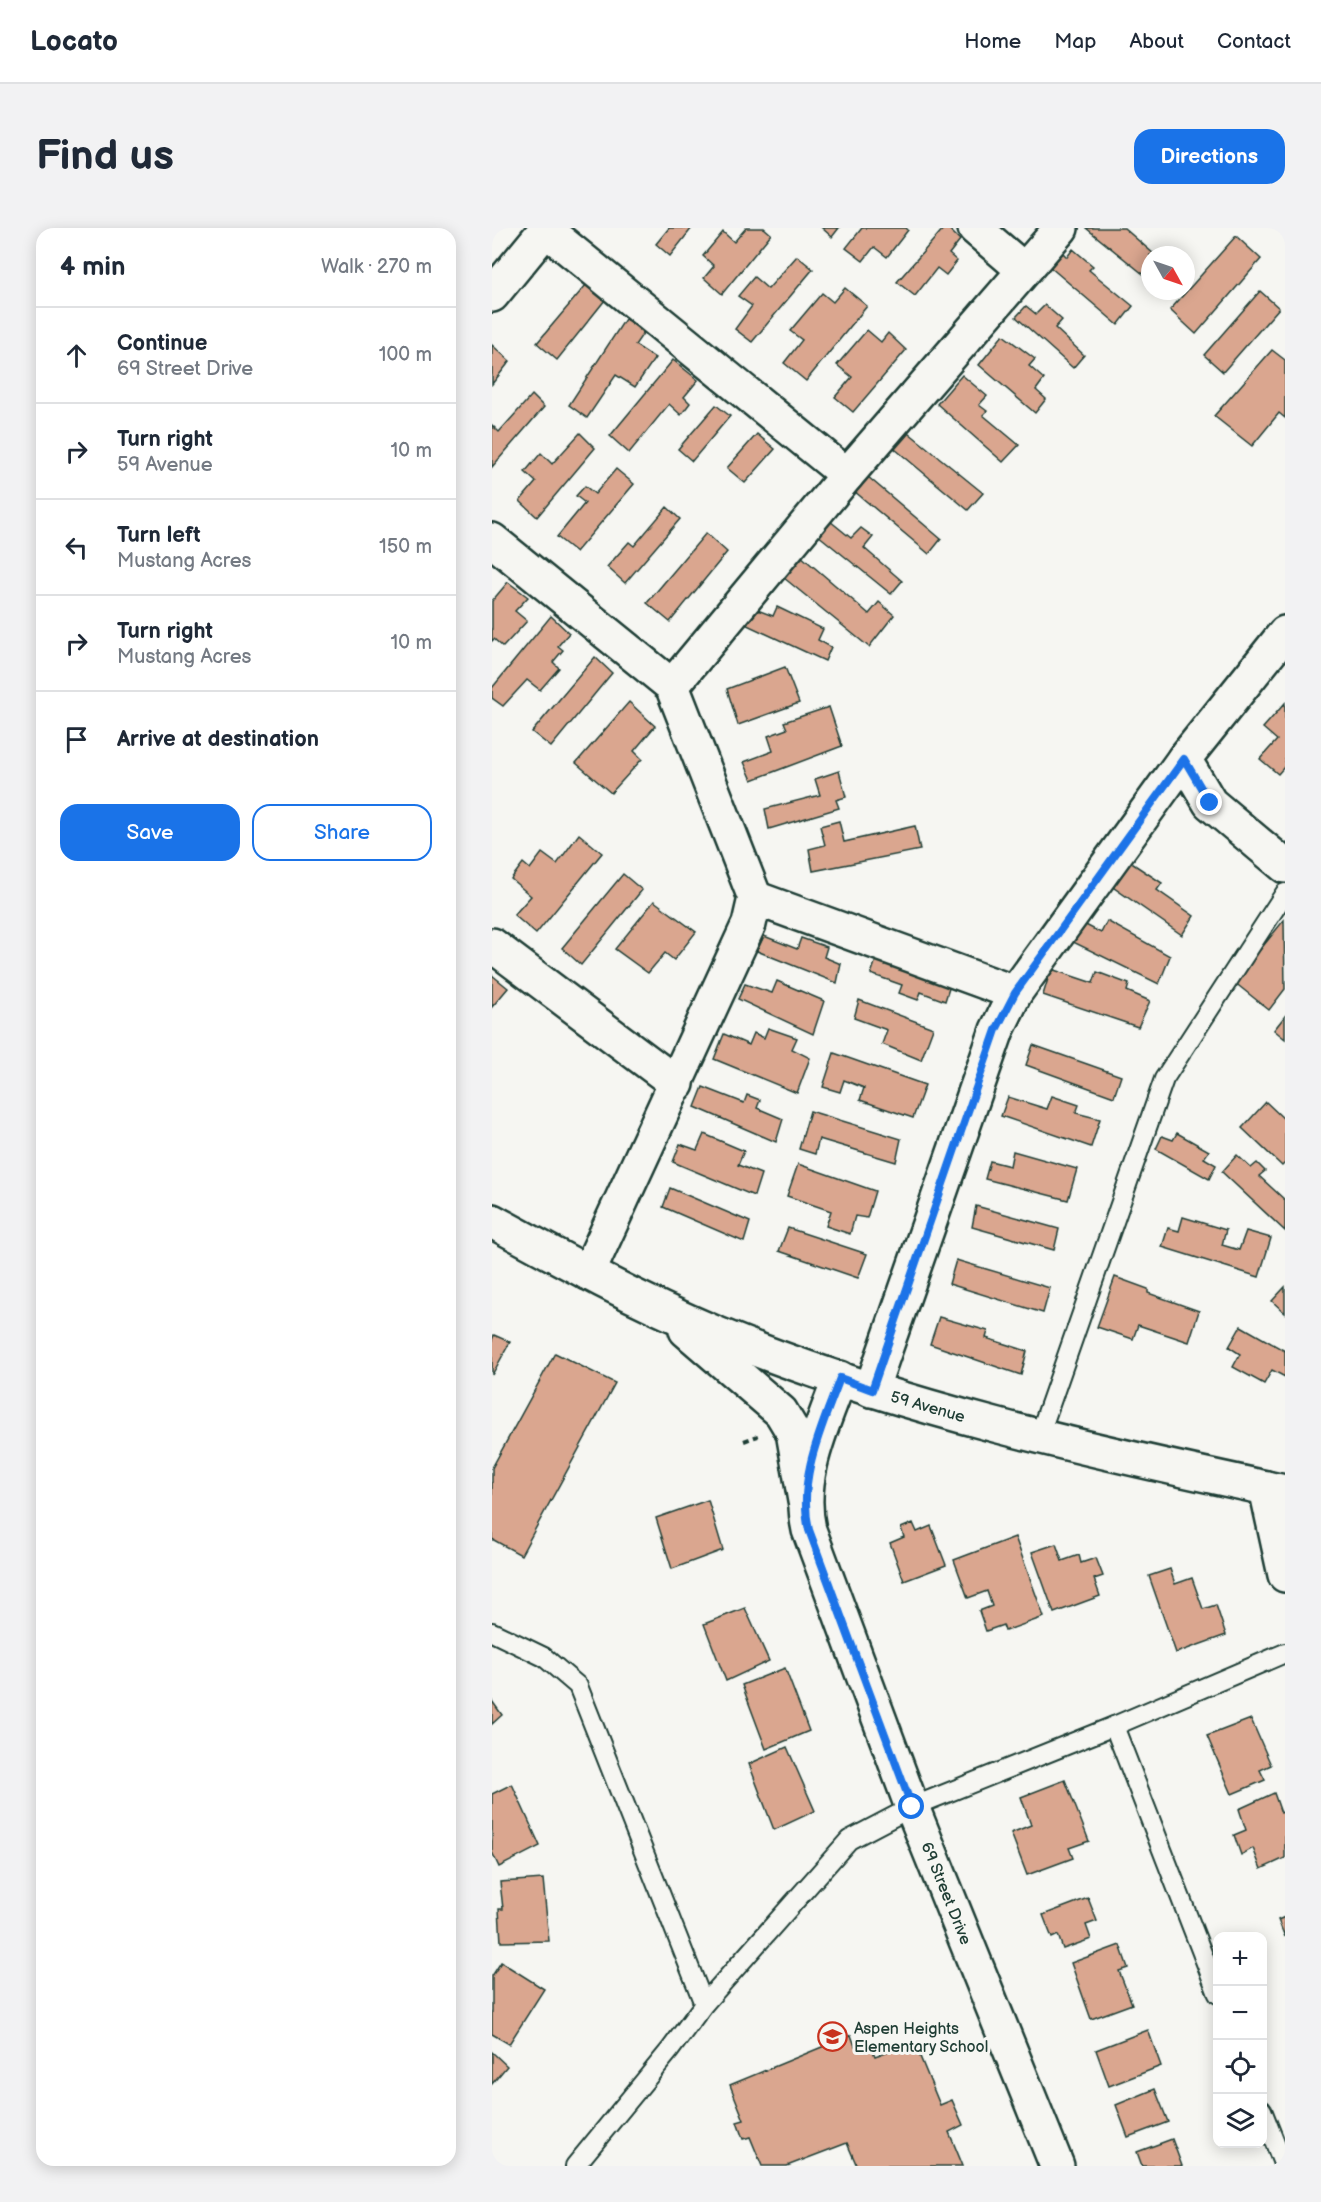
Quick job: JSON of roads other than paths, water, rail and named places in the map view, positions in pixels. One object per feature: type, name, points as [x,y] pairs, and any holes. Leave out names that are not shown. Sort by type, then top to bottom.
[{"type":"street","points":[[975,228],[1024,270]]},
{"type":"street","points":[[672,686],[847,475],[1061,228]]},
{"type":"street","points":[[492,295],[547,229],[847,475]]},
{"type":"street","points":[[492,540],[672,686],[755,898],[749,924],[588,1273]]},
{"type":"street","points":[[872,1390],[996,1030],[1015,993],[1184,759],[1285,633]]},
{"type":"street","points":[[1184,759],[1210,803],[1285,866]]},
{"type":"street","points":[[755,898],[1015,993]]},
{"type":"street","points":[[492,945],[677,1084]]},
{"type":"street","name":"59 Avenue","points":[[492,1221],[588,1273],[714,1333],[872,1390],[1039,1436],[1276,1490]]},
{"type":"street","points":[[662,1309],[781,1412],[794,1432],[805,1501]]},
{"type":"street","name":"69 Street Drive","points":[[840,1378],[814,1451],[805,1501],[809,1530],[912,1807],[1057,2166]]},
{"type":"street","points":[[1276,1490],[1285,1575]]},
{"type":"lane","points":[[1039,1436],[1164,1079],[1285,893]]},
{"type":"lane","points":[[492,1632],[544,1657],[578,1686],[704,2004]]},
{"type":"lane","points":[[575,2166],[670,2050],[704,2004],[849,1840],[912,1807],[1114,1726],[1285,1653]]},
{"type":"lane","points":[[1114,1726],[1215,1986]]},
{"type":"lane","points":[[1267,2121],[1284,2166]]},
{"type":"place","name":"Aspen Heights Elementary School","points":[[833,2037]]}]
